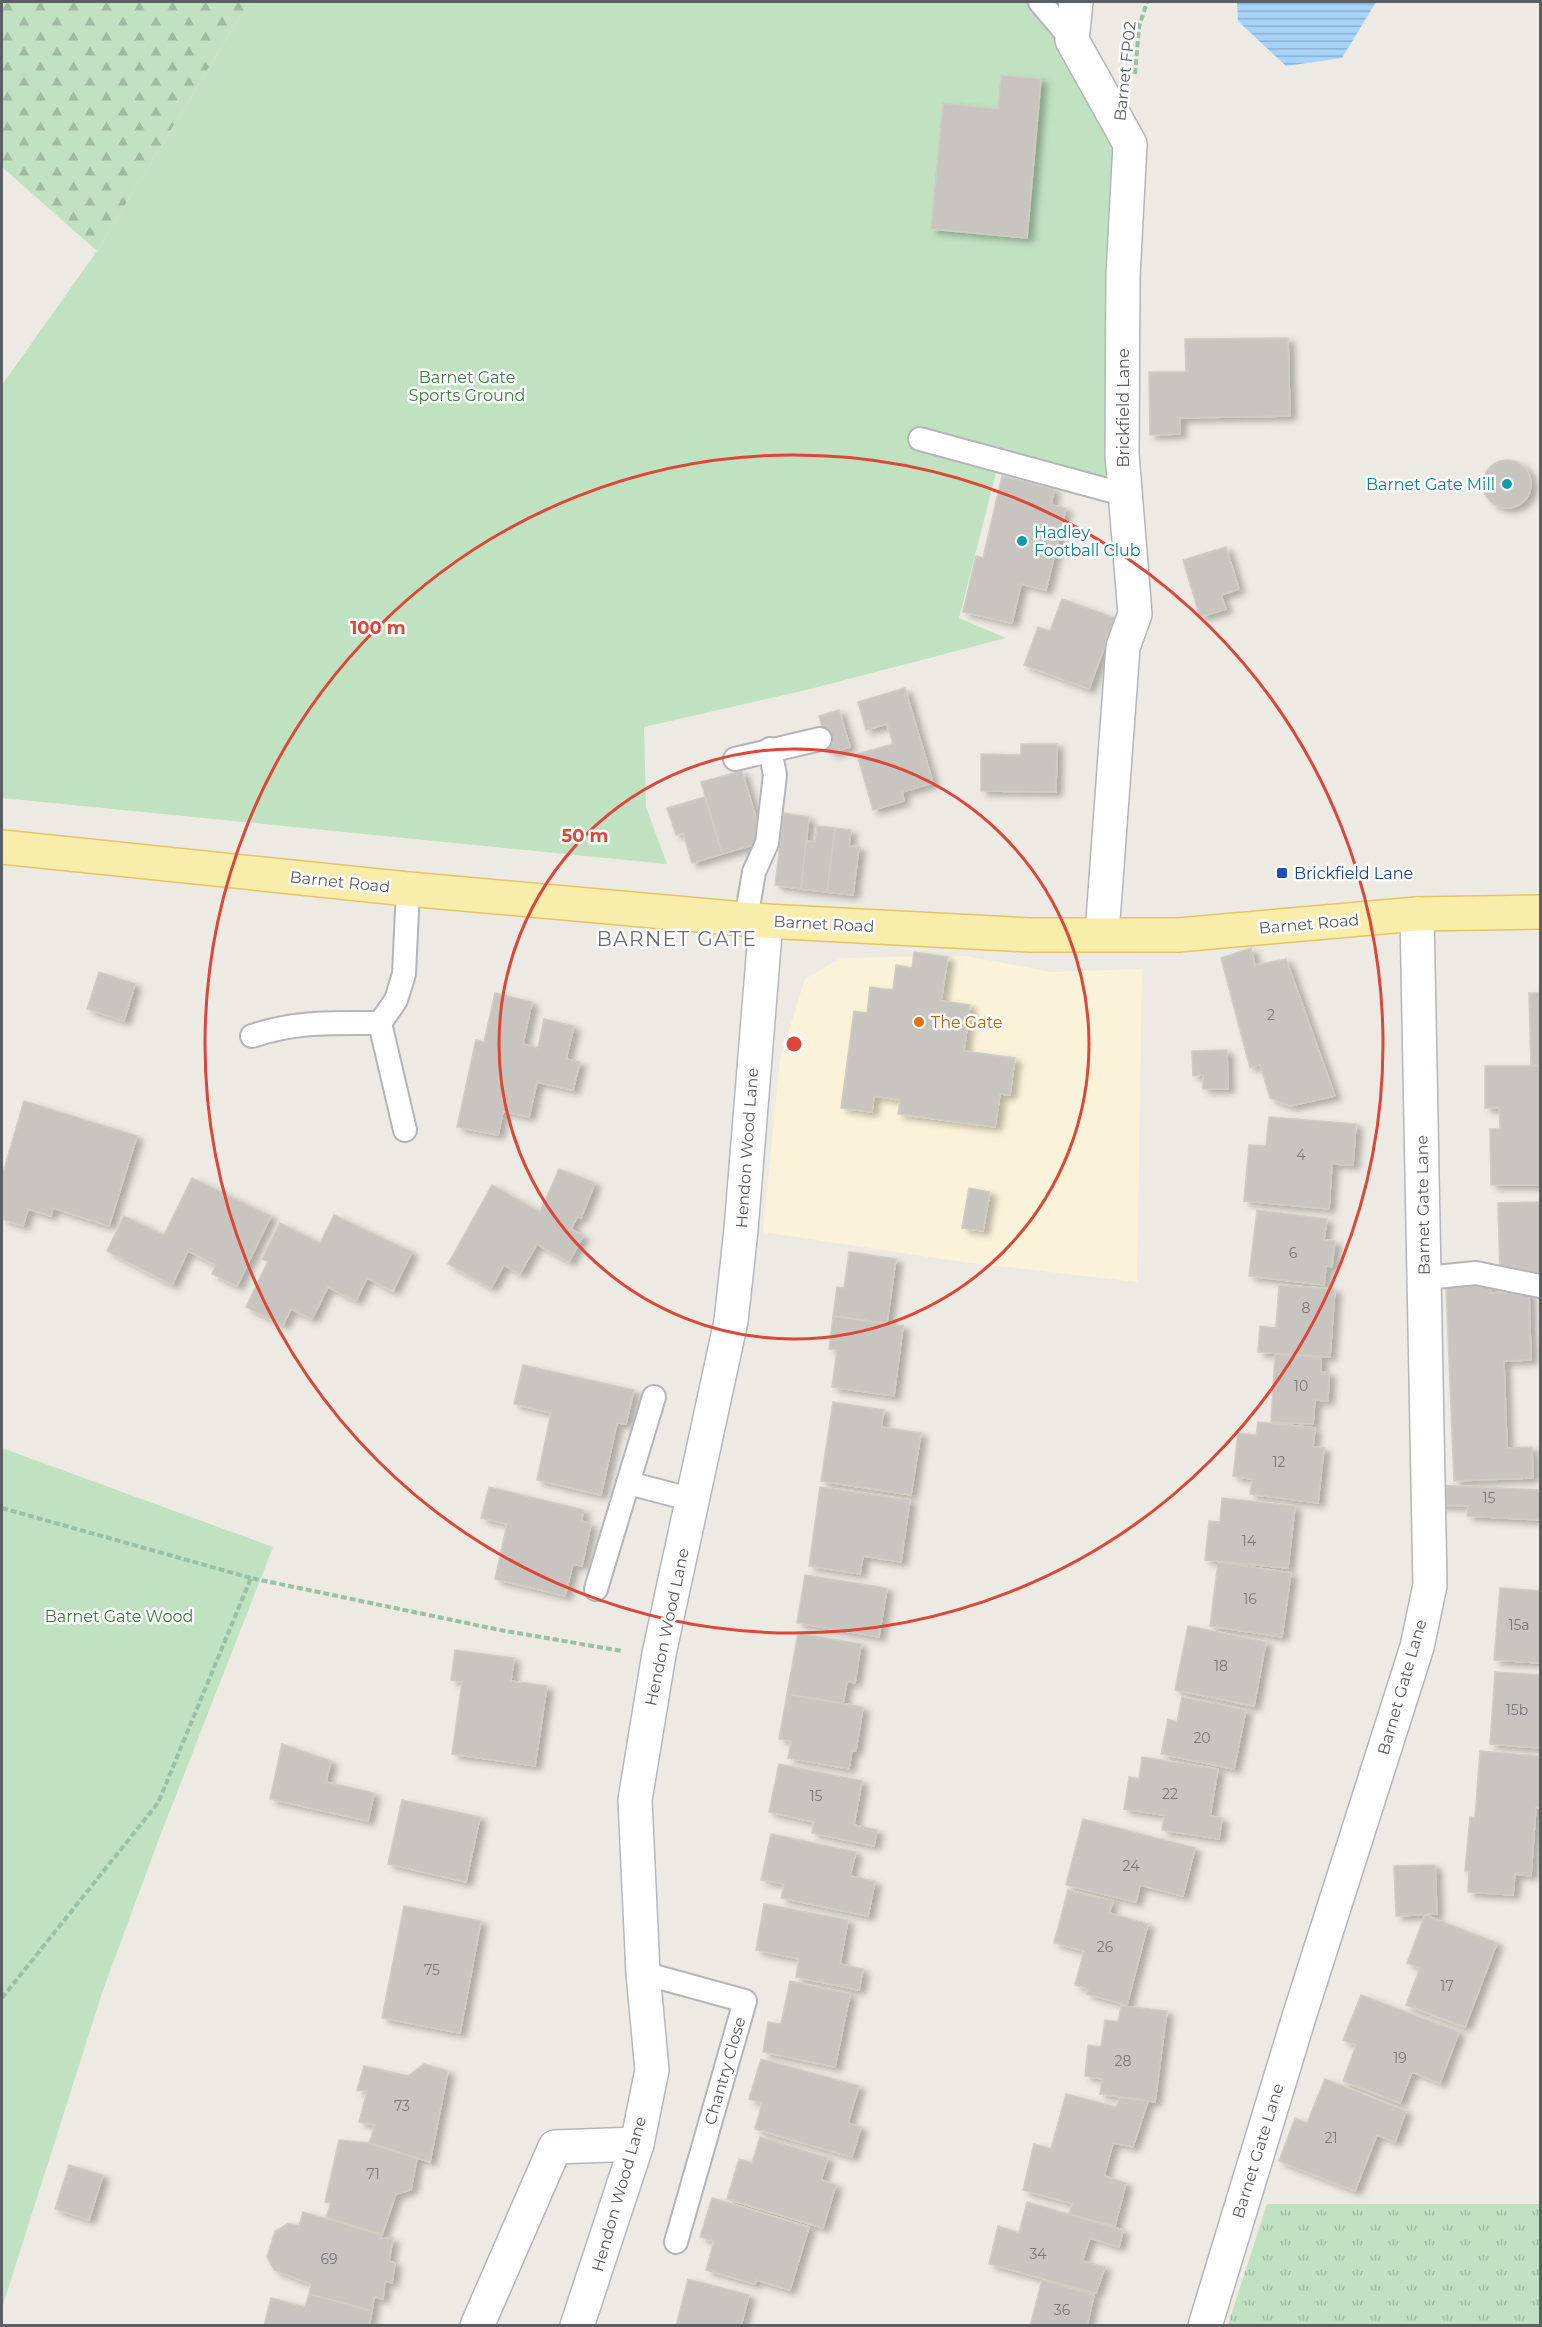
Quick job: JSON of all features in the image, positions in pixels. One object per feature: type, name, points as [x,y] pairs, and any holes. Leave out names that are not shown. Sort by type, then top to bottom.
[{"type":"main road","name":"Barnet Road","points":[[2,847],[408,889],[756,920],[1030,935],[1178,935],[1417,914],[1540,912]]},
{"type":"street","points":[[1072,40],[1076,2]]},
{"type":"street","name":"Brickfield Lane","points":[[1072,40],[1130,144],[1123,288],[1122,454],[1135,614],[1123,647],[1102,934]]},
{"type":"street","name":"Barnet Gate Lane","points":[[1205,2325],[1299,2017],[1417,1647],[1430,1586],[1417,914]]},
{"type":"street","name":"Hendon Wood Lane","points":[[577,2325],[637,2144],[652,2070],[644,1973],[635,1800],[659,1654],[731,1321],[741,1230],[756,920]]},
{"type":"street","points":[[477,2325],[555,2147],[637,2144]]},
{"type":"lane","points":[[1040,2],[1072,40]]},
{"type":"lane","points":[[920,439],[1126,495]]},
{"type":"lane","points":[[735,759],[820,739]]},
{"type":"lane","points":[[756,920],[754,872],[767,843],[775,775],[770,749]]},
{"type":"lane","points":[[405,1130],[380,1023],[396,1000],[404,974],[408,889]]},
{"type":"lane","points":[[252,1036],[282,1026],[311,1023],[380,1023]]},
{"type":"lane","points":[[1425,1278],[1476,1273],[1540,1286]]},
{"type":"lane","points":[[596,1589],[654,1397]]},
{"type":"lane","points":[[628,1483],[694,1500]]},
{"type":"lane","name":"Chantry Close","points":[[644,1973],[745,2001],[676,2242]]},
{"type":"path","name":"Barnet FP02","points":[[1134,85],[1139,27],[1147,2]]},
{"type":"path","points":[[2,1508],[251,1578],[387,1608],[613,1650]]},
{"type":"path","points":[[2,1998],[158,1803],[251,1578]]},
{"type":"shaded area","points":[[966,956],[1052,972],[1142,969],[1137,1282],[963,1262],[763,1232],[780,1059],[805,979],[841,958]]},
{"type":"green space","points":[[2,2],[249,2],[97,251],[2,167]]},
{"type":"green space","name":"Barnet Gate Sports Ground","points":[[249,2],[1076,2],[1073,40],[1130,144],[1126,503],[996,473],[959,618],[1006,638],[810,689],[644,727],[646,807],[667,864],[2,798],[2,385],[97,251]]},
{"type":"green space","name":"Barnet Gate Wood","points":[[2,1448],[273,1547],[160,1836],[103,1990],[2,2308]]},
{"type":"green space","points":[[1267,2204],[1540,2204],[1540,2325],[1228,2325]]},
{"type":"water","points":[[1237,2],[1376,2],[1342,58],[1286,66],[1238,21]]},
{"type":"building","points":[[1001,75],[1041,79],[1027,238],[931,229],[943,103],[998,109]]},
{"type":"building","points":[[1288,338],[1290,416],[1180,418],[1180,434],[1150,435],[1149,372],[1186,372],[1185,339]]},
{"type":"building","name":"Barnet Gate Mill","points":[[1507,460],[1524,467],[1531,484],[1524,501],[1507,508],[1490,501],[1483,484],[1490,467]]},
{"type":"building","name":"Hadley Football Club","points":[[1002,476],[1054,489],[1051,505],[1066,508],[1046,590],[1021,584],[1012,623],[963,612],[976,556],[983,558]]},
{"type":"building","points":[[1226,547],[1239,589],[1221,595],[1226,609],[1200,617],[1183,560]]},
{"type":"building","points":[[1062,599],[1115,618],[1089,689],[1024,665],[1038,627],[1050,631]]},
{"type":"building","points":[[905,688],[933,783],[902,792],[904,801],[873,810],[857,754],[893,744],[887,724],[866,730],[858,702]]},
{"type":"building","points":[[839,710],[850,747],[830,753],[819,716]]},
{"type":"building","points":[[1021,744],[1057,744],[1056,792],[981,791],[981,754],[1021,755]]},
{"type":"building","points":[[742,771],[763,842],[722,854],[701,782]]},
{"type":"building","points":[[705,797],[722,854],[692,863],[683,833],[676,835],[667,808]]},
{"type":"building","points":[[784,813],[809,817],[801,889],[775,885]]},
{"type":"building","points":[[817,826],[835,828],[827,892],[801,889],[806,841],[815,842]]},
{"type":"building","points":[[835,828],[851,830],[849,846],[859,847],[853,895],[827,892]]},
{"type":"building","points":[[1251,948],[1255,965],[1286,959],[1335,1096],[1290,1106],[1270,1098],[1260,1064],[1250,1068],[1221,958]]},
{"type":"building","points":[[914,952],[948,957],[941,1001],[970,1005],[964,1051],[1015,1058],[1010,1095],[1000,1094],[995,1127],[898,1114],[900,1100],[874,1096],[872,1112],[841,1108],[854,1011],[867,1013],[870,987],[893,990],[896,965],[912,968]]},
{"type":"building","points":[[99,972],[135,984],[124,1021],[87,1009]]},
{"type":"building","points":[[495,993],[532,1002],[523,1044],[538,1048],[544,1019],[574,1026],[566,1059],[580,1062],[573,1090],[537,1082],[529,1117],[503,1111],[498,1135],[457,1127],[476,1040],[484,1042]]},
{"type":"building","points":[[1529,993],[1540,993],[1540,1065],[1531,1066]]},
{"type":"building","points":[[1227,1050],[1228,1089],[1203,1089],[1203,1075],[1193,1076],[1192,1051]]},
{"type":"building","points":[[1485,1066],[1540,1066],[1540,1185],[1491,1185],[1490,1129],[1500,1129],[1499,1108],[1485,1108]]},
{"type":"building","points":[[24,1101],[137,1136],[109,1226],[53,1208],[51,1216],[28,1209],[23,1226],[2,1219],[2,1176]]},
{"type":"building","points":[[1269,1117],[1356,1124],[1353,1165],[1332,1164],[1329,1209],[1244,1201],[1249,1145],[1266,1146]]},
{"type":"building","points":[[559,1169],[595,1183],[581,1218],[578,1216],[571,1229],[583,1236],[569,1262],[537,1244],[520,1274],[504,1265],[491,1288],[448,1264],[492,1185],[540,1212]]},
{"type":"building","points":[[192,1178],[271,1216],[237,1286],[212,1274],[216,1265],[188,1251],[172,1285],[107,1251],[124,1216],[164,1235]]},
{"type":"building","points":[[969,1188],[990,1192],[983,1231],[962,1228]]},
{"type":"building","points":[[1540,1202],[1540,1274],[1500,1275],[1498,1203]]},
{"type":"building","points":[[1257,1210],[1327,1219],[1324,1240],[1335,1241],[1332,1267],[1326,1266],[1324,1285],[1249,1276]]},
{"type":"building","points":[[334,1215],[412,1252],[393,1291],[367,1278],[356,1301],[328,1287],[312,1319],[291,1309],[283,1325],[246,1307],[268,1261],[262,1259],[280,1223],[320,1243]]},
{"type":"building","points":[[849,1252],[896,1259],[887,1323],[833,1316],[837,1287],[844,1288]]},
{"type":"building","points":[[1490,1283],[1491,1293],[1529,1292],[1531,1360],[1504,1361],[1507,1448],[1532,1447],[1533,1478],[1454,1481],[1446,1285]]},
{"type":"building","points":[[1279,1285],[1335,1289],[1330,1357],[1258,1352],[1260,1326],[1276,1328]]},
{"type":"building","points":[[833,1316],[903,1326],[894,1396],[832,1387],[837,1350],[829,1349]]},
{"type":"building","points":[[1275,1354],[1321,1357],[1321,1372],[1329,1372],[1328,1401],[1315,1400],[1313,1424],[1271,1422]]},
{"type":"building","points":[[523,1365],[634,1390],[626,1424],[617,1423],[601,1495],[537,1480],[551,1413],[514,1404]]},
{"type":"building","points":[[833,1402],[884,1410],[881,1427],[921,1433],[911,1495],[821,1481]]},
{"type":"building","points":[[1258,1422],[1315,1428],[1313,1447],[1324,1448],[1318,1503],[1250,1494],[1252,1479],[1233,1476],[1238,1433],[1256,1435]]},
{"type":"building","points":[[1438,1485],[1540,1490],[1540,1520],[1467,1516],[1468,1506],[1437,1505]]},
{"type":"building","points":[[489,1487],[584,1510],[581,1521],[591,1524],[582,1566],[573,1564],[565,1596],[495,1579],[507,1524],[481,1518]]},
{"type":"building","points":[[820,1487],[910,1500],[901,1562],[863,1556],[860,1574],[809,1566]]},
{"type":"building","points":[[1222,1498],[1295,1506],[1288,1568],[1205,1560],[1209,1521],[1220,1522]]},
{"type":"building","points":[[1218,1562],[1291,1573],[1282,1637],[1210,1626]]},
{"type":"building","points":[[805,1575],[887,1588],[879,1637],[797,1623]]},
{"type":"building","points":[[1500,1588],[1540,1591],[1540,1663],[1494,1660]]},
{"type":"building","points":[[1188,1626],[1266,1642],[1254,1706],[1175,1690]]},
{"type":"building","points":[[798,1633],[861,1644],[855,1683],[847,1681],[843,1704],[787,1694]]},
{"type":"building","points":[[455,1650],[514,1658],[511,1681],[547,1686],[535,1766],[452,1754],[462,1682],[451,1680]]},
{"type":"building","points":[[1495,1672],[1540,1675],[1540,1748],[1490,1744]]},
{"type":"building","points":[[787,1694],[863,1707],[856,1751],[852,1750],[849,1769],[788,1758],[791,1741],[779,1739]]},
{"type":"building","points":[[1182,1697],[1246,1710],[1234,1769],[1161,1754],[1168,1719],[1177,1722]]},
{"type":"building","points":[[282,1744],[331,1761],[326,1782],[374,1793],[368,1821],[270,1799]]},
{"type":"building","points":[[1480,1751],[1540,1756],[1540,1808],[1536,1807],[1531,1876],[1515,1874],[1513,1895],[1468,1892],[1469,1871],[1465,1871],[1470,1817],[1475,1818]]},
{"type":"building","points":[[1142,1757],[1218,1769],[1210,1816],[1222,1818],[1219,1839],[1162,1830],[1164,1815],[1124,1809],[1129,1777],[1139,1779]]},
{"type":"building","points":[[779,1764],[862,1781],[854,1825],[877,1830],[874,1846],[812,1833],[814,1822],[769,1812]]},
{"type":"building","points":[[402,1800],[480,1817],[466,1882],[388,1864]]},
{"type":"building","points":[[1083,1819],[1195,1848],[1183,1896],[1140,1885],[1136,1902],[1066,1885]]},
{"type":"building","points":[[771,1834],[856,1852],[850,1876],[875,1881],[868,1916],[781,1898],[784,1884],[761,1880]]},
{"type":"building","points":[[1435,1865],[1437,1914],[1396,1916],[1394,1866]]},
{"type":"building","points":[[1068,1890],[1113,1901],[1109,1913],[1148,1924],[1127,2005],[1087,1994],[1088,1989],[1075,1985],[1084,1951],[1054,1943]]},
{"type":"building","points":[[764,1904],[848,1920],[840,1964],[863,1969],[859,1990],[796,1977],[799,1959],[756,1950]]},
{"type":"building","points":[[404,1906],[481,1921],[460,2033],[382,2018]]},
{"type":"building","points":[[1425,1915],[1497,1943],[1465,2027],[1406,2005],[1420,1968],[1407,1963]]},
{"type":"building","points":[[790,1981],[850,1994],[835,2067],[763,2052],[768,2022],[781,2024]]},
{"type":"building","points":[[1361,1995],[1459,2032],[1440,2083],[1412,2072],[1400,2103],[1343,2081],[1356,2045],[1343,2040]]},
{"type":"building","points":[[1121,2006],[1167,2011],[1155,2102],[1100,2094],[1102,2079],[1085,2076],[1088,2045],[1101,2047],[1105,2020],[1118,2022]]},
{"type":"building","points":[[761,2059],[859,2086],[848,2123],[861,2127],[852,2157],[755,2129],[762,2103],[749,2099]]},
{"type":"building","points":[[424,2064],[448,2071],[430,2162],[369,2143],[375,2125],[359,2122],[367,2091],[357,2090],[364,2066],[408,2076]]},
{"type":"building","points":[[1325,2079],[1406,2111],[1395,2142],[1377,2135],[1355,2191],[1279,2161],[1295,2118],[1307,2123]]},
{"type":"building","points":[[1066,2094],[1116,2107],[1121,2097],[1148,2101],[1133,2147],[1113,2143],[1104,2176],[1126,2183],[1115,2226],[1068,2214],[1073,2204],[1023,2190],[1034,2144],[1051,2149]]},
{"type":"building","points":[[760,2137],[828,2158],[821,2180],[836,2185],[823,2228],[727,2199],[739,2159],[752,2163]]},
{"type":"building","points":[[339,2140],[369,2143],[417,2158],[411,2190],[396,2194],[382,2235],[326,2217],[331,2203],[325,2202]]},
{"type":"building","points":[[69,2165],[103,2175],[89,2220],[55,2209]]},
{"type":"building","points":[[712,2198],[809,2227],[790,2290],[756,2280],[755,2284],[706,2270],[714,2241],[700,2237]]},
{"type":"building","points":[[1027,2202],[1123,2230],[1119,2247],[1090,2238],[1082,2261],[1105,2267],[1096,2293],[989,2264],[998,2226],[1019,2233]]},
{"type":"building","points":[[303,2212],[382,2235],[379,2238],[393,2238],[389,2261],[395,2263],[392,2283],[385,2281],[383,2299],[374,2297],[372,2311],[309,2294],[311,2284],[274,2270],[267,2257],[275,2231],[289,2223],[299,2226]]},
{"type":"building","points":[[688,2279],[749,2295],[741,2326],[676,2326]]},
{"type":"building","points":[[1042,2280],[1094,2295],[1087,2326],[1030,2326]]},
{"type":"building","points":[[309,2294],[372,2311],[369,2326],[264,2326],[271,2298],[305,2307]]},
{"type":"place","name":"Barnet Gate Mill","points":[[1507,484]]},
{"type":"place","name":"Hadley Football Club","points":[[1022,541]]},
{"type":"place","name":"Brickfield Lane","points":[[1282,873]]},
{"type":"place","name":"The Gate","points":[[919,1022]]},
{"type":"district","name":"BARNET GATE","points":[[677,939]]}]
